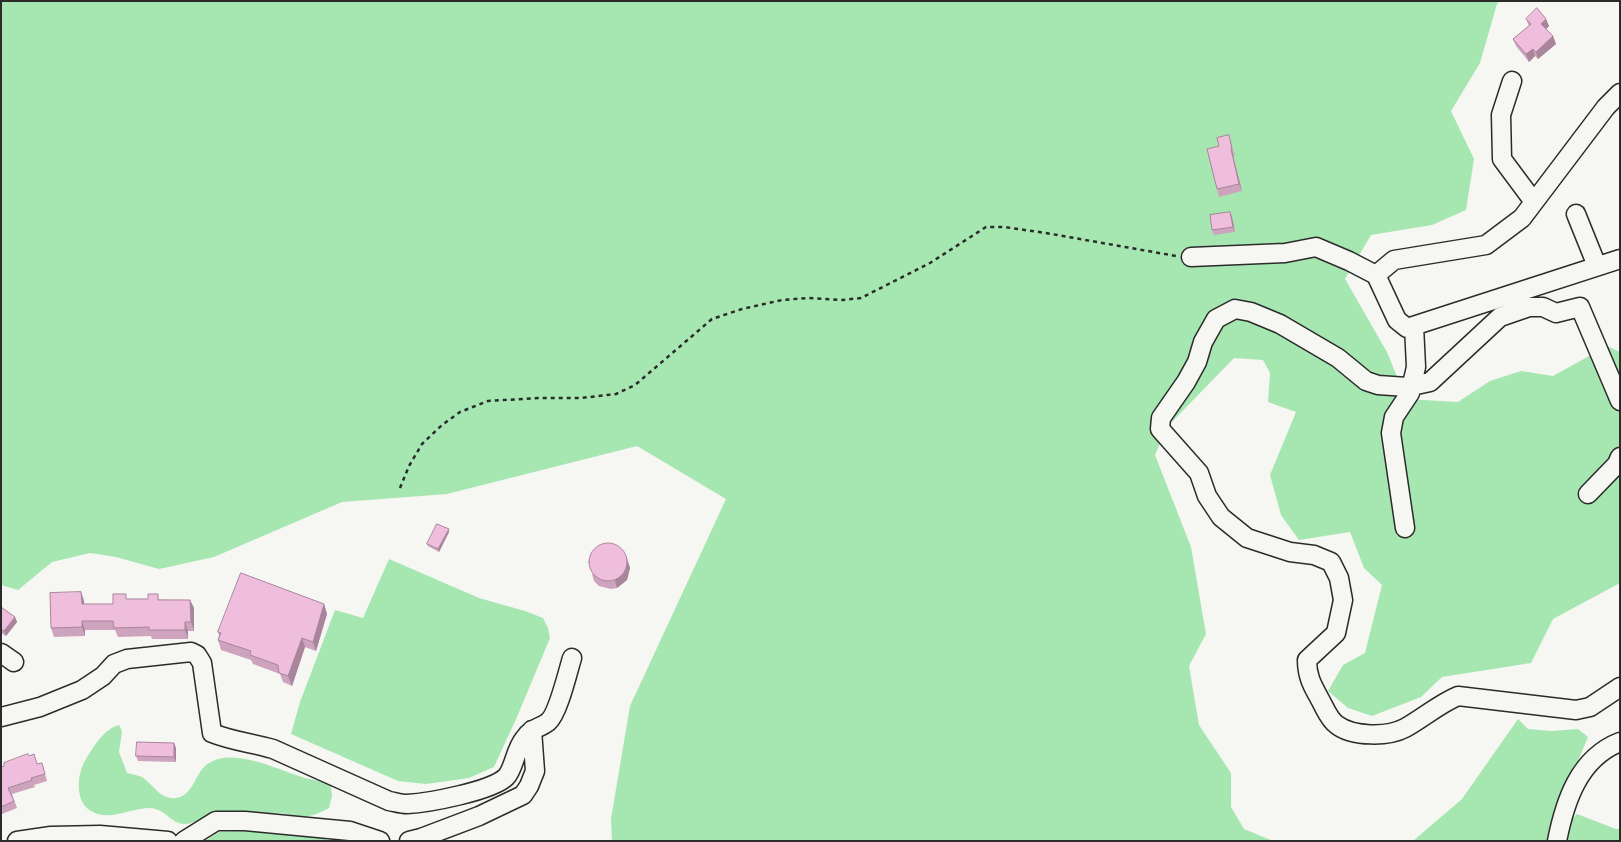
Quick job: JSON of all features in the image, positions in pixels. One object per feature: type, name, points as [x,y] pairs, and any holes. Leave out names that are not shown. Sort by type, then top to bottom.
[{"type":"street","points":[[1512,81],[1500,115],[1502,159],[1534,202]]},
{"type":"street","points":[[1376,275],[1394,260],[1486,246],[1522,218],[1606,106],[1620,93]]},
{"type":"street","points":[[1576,214],[1597,266]]},
{"type":"street","points":[[1191,257],[1286,253],[1316,247],[1376,275],[1397,320],[1407,328],[1620,259]]},
{"type":"street","points":[[1620,401],[1580,307],[1556,312],[1543,307],[1529,307],[1500,317],[1430,382],[1412,386],[1378,385],[1366,381],[1338,358],[1280,324],[1251,312],[1235,310],[1216,318],[1203,342],[1197,362],[1186,382],[1160,418],[1160,429],[1199,473],[1207,496],[1221,517],[1247,538],[1290,552],[1314,555],[1331,562],[1339,578],[1343,600],[1336,632],[1308,660],[1307,674],[1329,716],[1338,726],[1359,734],[1386,733],[1403,729],[1458,696],[1576,710],[1590,707],[1620,687]]},
{"type":"street","points":[[1405,528],[1391,433],[1394,417],[1410,393],[1412,386],[1416,367],[1414,326]]},
{"type":"street","points":[[1588,494],[1617,464],[1620,457]]},
{"type":"street","points":[[1,717],[40,707],[82,690],[103,676],[114,664],[127,658],[191,652],[197,655],[202,663],[212,732],[229,740],[273,749],[389,801],[407,804],[467,794],[498,784],[507,776],[516,751],[532,730],[549,722],[556,710],[572,658]]},
{"type":"street","points":[[409,841],[479,816],[523,794],[529,786],[535,771],[532,730]]},
{"type":"street","points":[[1557,841],[1573,787],[1589,763],[1602,751],[1620,742]]},
{"type":"street","points":[[184,841],[216,821],[245,821],[350,831],[380,841]]},
{"type":"street","points":[[18,841],[51,836],[100,835],[168,841]]},
{"type":"path","points":[[400,488],[409,466],[422,444],[442,425],[460,412],[488,402],[538,398],[581,398],[616,394],[635,385],[712,319],[742,309],[782,300],[808,298],[842,300],[861,298],[930,263],[986,227],[1004,227],[1163,255],[1191,257]]},
{"type":"green space","points":[[1,1],[1500,1],[1497,4],[1480,63],[1451,111],[1474,159],[1466,210],[1432,225],[1371,235],[1345,279],[1387,352],[1406,399],[1458,402],[1490,381],[1521,371],[1553,376],[1607,346],[1620,352],[1620,583],[1553,619],[1531,663],[1442,677],[1421,697],[1372,716],[1348,708],[1328,691],[1343,665],[1365,653],[1382,585],[1364,568],[1350,532],[1299,540],[1281,515],[1270,475],[1296,412],[1268,402],[1270,373],[1263,360],[1234,358],[1167,427],[1155,455],[1191,547],[1206,634],[1189,666],[1199,725],[1231,773],[1231,807],[1244,829],[1273,841],[612,841],[611,819],[630,706],[726,499],[637,446],[447,494],[342,502],[214,557],[159,569],[116,557],[90,553],[52,562],[18,590],[1,585]]},
{"type":"green space","points":[[389,559],[479,598],[543,618],[548,628],[550,638],[494,767],[469,778],[426,784],[398,781],[291,734],[300,702],[335,610],[363,618]]},
{"type":"green space","points":[[1518,719],[1528,729],[1551,731],[1578,729],[1588,737],[1562,799],[1555,841],[1413,841],[1462,799]]},
{"type":"green space","points":[[119,725],[122,731],[119,752],[127,773],[142,777],[166,797],[176,798],[187,793],[200,772],[209,763],[231,758],[257,762],[331,785],[332,796],[329,808],[319,813],[305,816],[268,813],[209,817],[184,824],[175,821],[160,811],[150,808],[113,815],[98,814],[91,811],[82,801],[79,779],[83,765],[92,749],[109,730]]},
{"type":"green space","points":[[1577,814],[1620,829],[1620,841],[1565,841],[1570,821]]},
{"type":"green space","points":[[264,830],[282,833],[313,834],[328,841],[205,841],[219,832]]},
{"type":"building","points":[[1537,8],[1546,19],[1541,24],[1553,36],[1536,52],[1533,49],[1526,54],[1513,39],[1531,24],[1526,19]]},
{"type":"building","points":[[1229,135],[1239,184],[1217,189],[1207,149],[1219,146],[1217,138]]},
{"type":"building","points":[[1230,212],[1233,227],[1212,230],[1210,215]]},
{"type":"building","points":[[437,524],[449,529],[438,549],[427,544]]},
{"type":"building","points":[[608,543],[615,544],[621,549],[626,555],[626,569],[621,575],[615,580],[608,581],[601,580],[595,575],[590,569],[589,562],[590,555],[595,549],[601,544]]},
{"type":"building","points":[[241,573],[324,604],[313,642],[302,638],[288,676],[279,673],[278,665],[250,655],[251,651],[218,640],[221,633],[218,632]]},
{"type":"building","points":[[81,592],[82,604],[113,604],[113,594],[126,594],[126,599],[148,599],[148,594],[158,594],[158,600],[190,600],[191,622],[185,622],[185,630],[149,630],[149,627],[114,628],[113,621],[82,621],[82,627],[51,628],[50,593]]},
{"type":"building","points":[[1,607],[15,617],[4,631],[1,629]]},
{"type":"building","points":[[137,742],[174,743],[174,757],[136,756]]},
{"type":"building","points":[[28,754],[29,756],[34,754],[37,764],[42,763],[45,774],[8,788],[14,801],[1,807],[1,767],[4,766],[4,763]]}]
